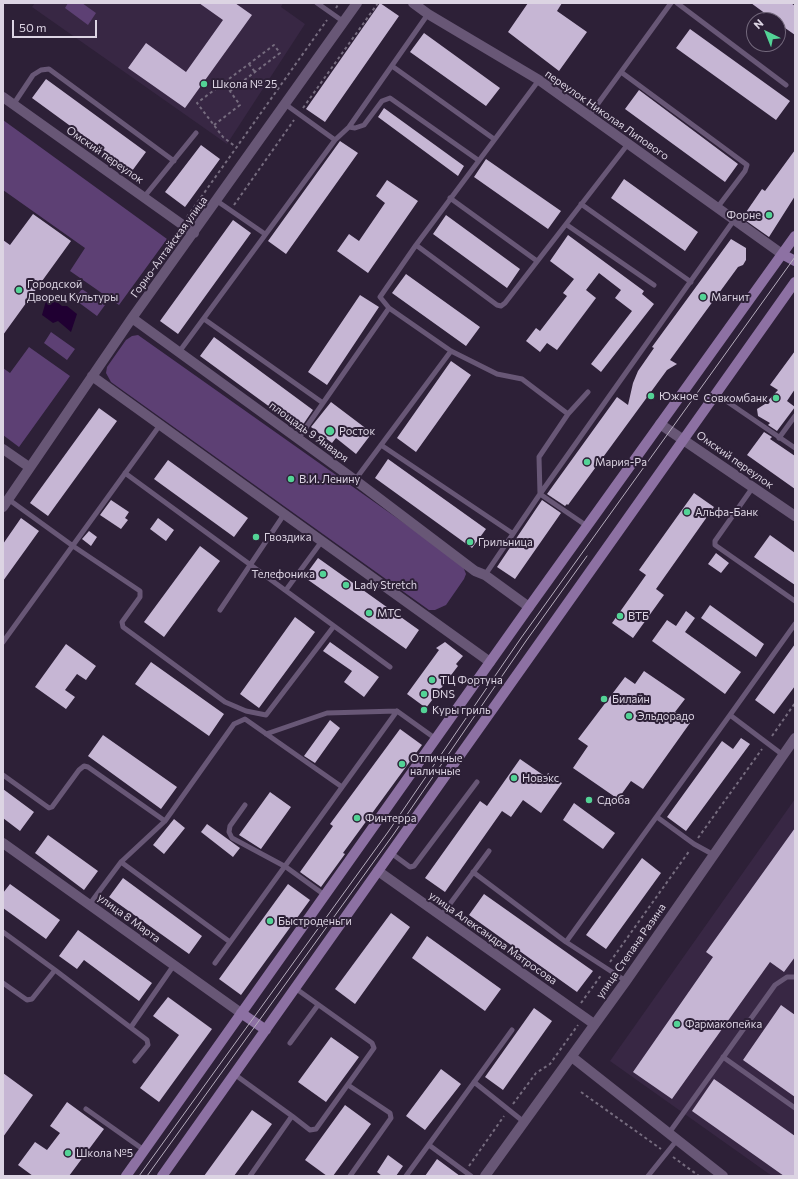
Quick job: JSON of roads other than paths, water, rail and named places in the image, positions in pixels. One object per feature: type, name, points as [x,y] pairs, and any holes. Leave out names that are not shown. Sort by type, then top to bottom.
[{"type":"main road","points":[[126,1176],[326,896],[529,607],[795,236]]},
{"type":"main road","points":[[782,254],[795,261]]},
{"type":"main road","points":[[162,1176],[795,282]]},
{"type":"main road","points":[[241,1013],[266,1030]]},
{"type":"street","name":"Горно-Алтайская улица","points":[[6,503],[29,467],[132,318],[357,3]]},
{"type":"street","name":"переулок Николая Липового","points":[[413,3],[428,14],[539,80],[782,254]]},
{"type":"street","name":"Омский переулок","points":[[6,101],[194,233]]},
{"type":"street","name":"площадь 9 Января","points":[[132,318],[354,480],[475,571],[485,575],[529,607]]},
{"type":"street","points":[[92,376],[490,662]]},
{"type":"street","name":"Омский переулок","points":[[660,424],[795,516]]},
{"type":"street","points":[[3,448],[29,467]]},
{"type":"street","name":"улица Степана Разина","points":[[485,1176],[626,981],[795,738]]},
{"type":"street","name":"улица 8 Марта","points":[[3,843],[241,1013]]},
{"type":"street","name":"улица Александра Матросова","points":[[378,871],[594,1024]]},
{"type":"street","points":[[572,1057],[723,1176]]},
{"type":"lane","points":[[317,3],[344,22]]},
{"type":"lane","points":[[589,116],[671,3]]},
{"type":"lane","points":[[677,3],[786,85]]},
{"type":"lane","points":[[178,353],[264,234],[335,140],[349,127],[428,14]]},
{"type":"lane","points":[[392,66],[494,139]]},
{"type":"lane","points":[[6,101],[33,75],[41,70],[49,69],[174,161]]},
{"type":"lane","points":[[621,72],[747,165],[746,171],[717,208]]},
{"type":"lane","points":[[539,80],[450,198],[380,297],[389,308],[451,351],[498,374],[522,379],[568,414]]},
{"type":"lane","points":[[349,127],[355,128],[364,125],[382,101],[390,98],[478,160]]},
{"type":"lane","points":[[285,104],[335,140]]},
{"type":"lane","points":[[144,197],[196,133]]},
{"type":"lane","points":[[416,245],[497,305],[501,306],[505,304],[628,144]]},
{"type":"lane","points":[[450,198],[537,261]]},
{"type":"lane","points":[[217,201],[264,234]]},
{"type":"lane","points":[[581,204],[690,282]]},
{"type":"lane","points":[[485,575],[512,533],[734,220]]},
{"type":"lane","points":[[567,224],[654,286]]},
{"type":"lane","points":[[298,439],[324,404],[389,308]]},
{"type":"lane","points":[[204,319],[324,404]]},
{"type":"lane","points":[[354,480],[451,351]]},
{"type":"lane","points":[[540,494],[539,456],[568,414],[588,392]]},
{"type":"lane","points":[[716,394],[795,448]]},
{"type":"lane","points":[[779,438],[795,416]]},
{"type":"lane","points":[[3,642],[160,425]]},
{"type":"lane","points":[[381,445],[512,533]]},
{"type":"lane","points":[[125,473],[390,667]]},
{"type":"lane","points":[[753,487],[716,541],[715,545],[795,601]]},
{"type":"lane","points":[[540,494],[587,526]]},
{"type":"lane","points":[[6,503],[140,591],[140,597],[122,621],[123,627],[225,702],[246,711],[266,715],[334,626]]},
{"type":"lane","points":[[220,610],[285,514]]},
{"type":"lane","points":[[286,590],[322,541]]},
{"type":"lane","points":[[566,942],[795,624]]},
{"type":"lane","points":[[215,963],[286,868],[397,711]]},
{"type":"lane","points":[[266,734],[327,712],[397,711],[436,739]]},
{"type":"lane","points":[[730,715],[783,755]]},
{"type":"lane","points":[[89,905],[121,862],[165,821],[234,724],[245,719],[342,787]]},
{"type":"lane","points":[[3,775],[49,808],[52,807],[78,770],[84,766],[88,767],[165,821]]},
{"type":"lane","points":[[391,853],[411,867],[414,866],[477,782]]},
{"type":"lane","points":[[245,806],[230,826],[230,835],[232,838],[286,868],[326,896]]},
{"type":"lane","points":[[657,817],[694,844],[714,855]]},
{"type":"lane","points":[[441,916],[489,851]]},
{"type":"lane","points":[[121,862],[230,942]]},
{"type":"lane","points":[[473,872],[566,942],[605,969],[626,981]]},
{"type":"lane","points":[[3,932],[131,1027],[148,1042],[135,1061]]},
{"type":"lane","points":[[131,1027],[174,965]]},
{"type":"lane","points":[[3,983],[27,1000],[32,1000],[55,970]]},
{"type":"lane","points":[[669,1133],[775,985],[787,977],[795,977]]},
{"type":"lane","points":[[234,1074],[310,1130],[314,1130],[373,1051],[374,1046],[372,1043],[295,988]]},
{"type":"lane","points":[[290,1043],[318,1005]]},
{"type":"lane","points":[[406,1176],[512,1030]]},
{"type":"lane","points":[[723,1057],[795,1108]]},
{"type":"lane","points":[[474,1082],[524,1122]]},
{"type":"lane","points":[[348,1085],[390,1113],[391,1118],[350,1176]]},
{"type":"lane","points":[[86,1109],[144,1150]]},
{"type":"lane","points":[[250,1176],[292,1116]]},
{"type":"lane","points":[[648,1176],[677,1140]]},
{"type":"lane","points":[[429,1145],[471,1176]]},
{"type":"tram line","points":[[139,1176],[388,832],[521,638],[795,257]]},
{"type":"tram line","points":[[147,1176],[393,835],[526,641],[587,556]]},
{"type":"place","name":"Школа № 25","points":[[204,84]]},
{"type":"place","name":"Форне","points":[[769,215]]},
{"type":"place","name":"Городской Дворец Культуры","points":[[19,290]]},
{"type":"place","name":"Магнит","points":[[703,297]]},
{"type":"place","name":"Южное","points":[[651,396]]},
{"type":"place","name":"Совкомбанк","points":[[776,398]]},
{"type":"place","name":"Росток","points":[[330,431]]},
{"type":"place","name":"Мария-Ра","points":[[587,462]]},
{"type":"place","name":"В.И. Ленину","points":[[291,479]]},
{"type":"place","name":"Альфа-Банк","points":[[687,512]]},
{"type":"place","name":"Гвоздика","points":[[256,537]]},
{"type":"place","name":"Грильница","points":[[470,542]]},
{"type":"place","name":"Телефоника","points":[[323,574]]},
{"type":"place","name":"Lady Stretch","points":[[346,585]]},
{"type":"place","name":"МТС","points":[[369,613]]},
{"type":"place","name":"ВТБ","points":[[620,616]]},
{"type":"place","name":"ТЦ Фортуна","points":[[432,680]]},
{"type":"place","name":"DNS","points":[[424,694]]},
{"type":"place","name":"Билайн","points":[[604,699]]},
{"type":"place","name":"Куры гриль","points":[[424,710]]},
{"type":"place","name":"Эльдорадо","points":[[629,716]]},
{"type":"place","name":"Отличные наличные","points":[[402,764]]},
{"type":"place","name":"Новэкс","points":[[514,778]]},
{"type":"place","name":"Сдоба","points":[[589,800]]},
{"type":"place","name":"Финтерра","points":[[357,818]]},
{"type":"place","name":"Быстроденьги","points":[[270,921]]},
{"type":"place","name":"Фармакопейка","points":[[677,1024]]},
{"type":"place","name":"Школа №5","points":[[68,1153]]}]
